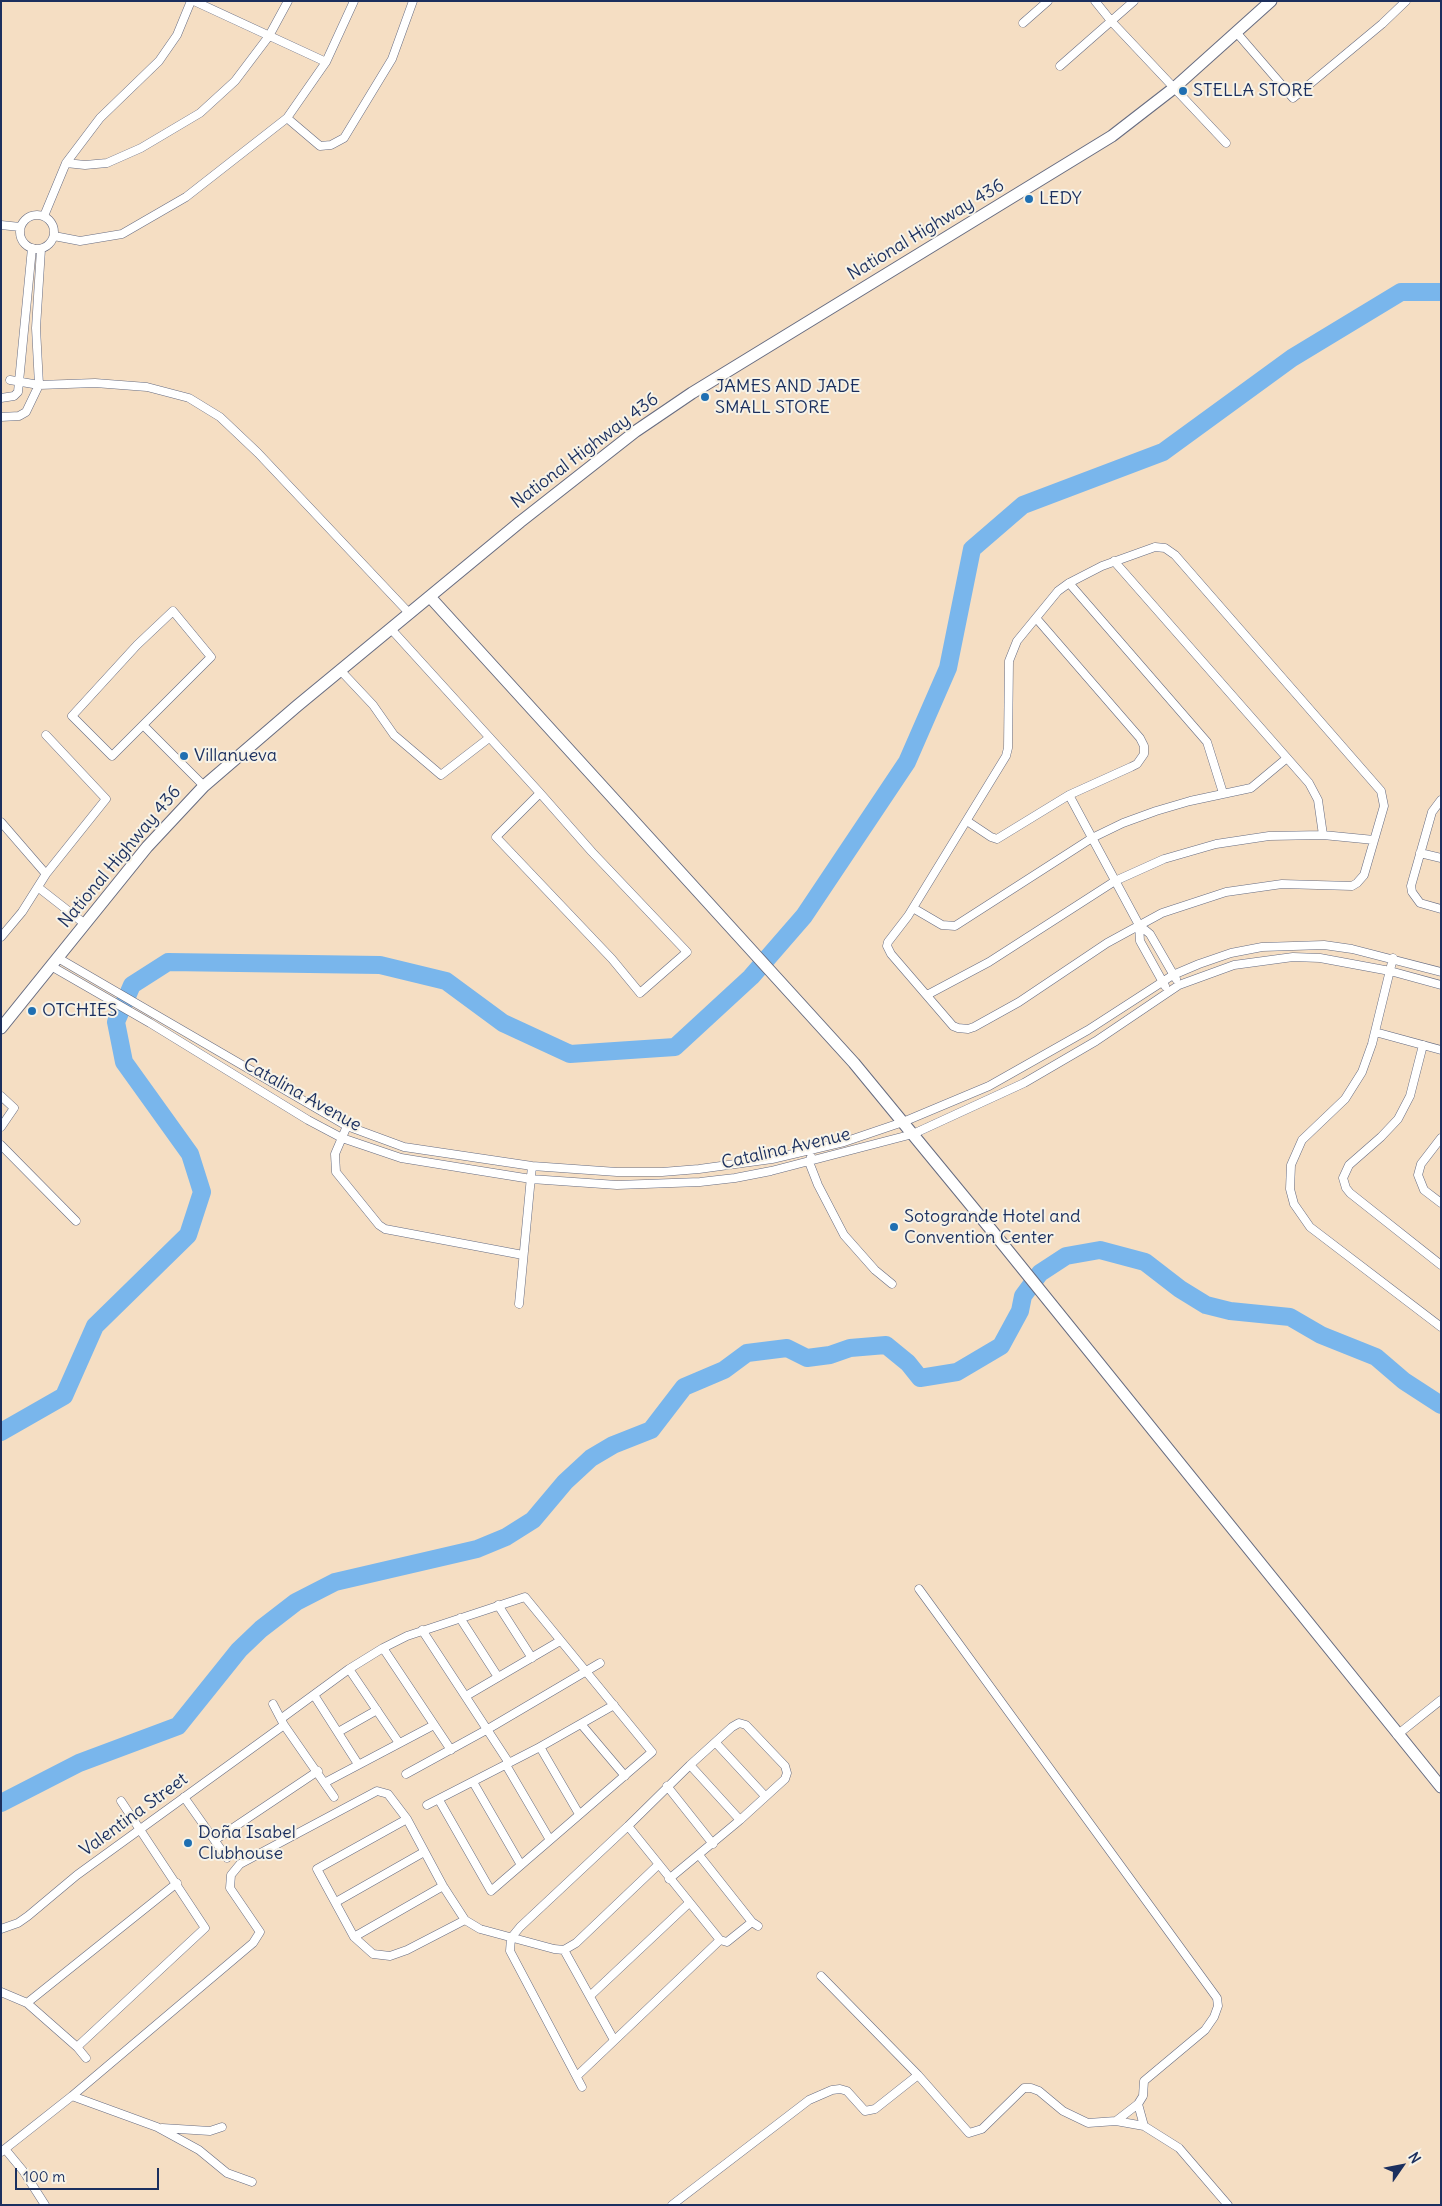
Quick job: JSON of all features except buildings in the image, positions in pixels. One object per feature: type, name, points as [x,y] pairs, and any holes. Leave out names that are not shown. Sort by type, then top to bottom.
[{"type":"main road","name":"National Highway 436","points":[[4,1021],[86,924],[147,847],[204,786],[527,516],[644,426],[724,372],[1112,136],[1174,88],[1271,1]]},
{"type":"main road","points":[[430,597],[854,1064],[993,1232],[1397,1735],[1441,1787]]},
{"type":"street","points":[[44,216],[66,163],[100,118],[159,62],[177,35],[192,1],[326,62]]},
{"type":"street","points":[[66,163],[86,165],[108,163],[141,148],[200,113],[235,82],[270,36],[288,1]]},
{"type":"street","points":[[54,236],[80,241],[122,234],[186,197],[287,118],[326,62],[354,1]]},
{"type":"street","points":[[287,118],[320,146],[332,145],[344,138],[392,59],[414,1]]},
{"type":"street","points":[[1023,23],[1048,1]]},
{"type":"street","points":[[1095,1],[1112,22],[1226,143]]},
{"type":"street","points":[[1060,66],[1134,1]]},
{"type":"street","points":[[1236,32],[1294,98],[1382,24],[1406,1]]},
{"type":"street","points":[[30,216],[44,216],[51,222],[54,236],[49,244],[41,249],[27,246],[20,238],[22,222],[30,216]]},
{"type":"street","points":[[1,225],[20,228]]},
{"type":"street","points":[[1,398],[16,394],[20,380],[32,248]]},
{"type":"street","points":[[1,417],[20,416],[26,412],[39,385],[36,328],[41,249]]},
{"type":"street","points":[[22,342],[38,347]]},
{"type":"street","points":[[10,380],[20,380],[39,385],[95,383],[147,387],[189,398],[220,417],[258,454],[410,614]]},
{"type":"street","points":[[1155,547],[1166,548],[1175,555],[1377,786],[1384,801],[1364,875],[1357,884],[1352,886],[1282,884],[1226,892],[1180,906],[1139,924],[1107,942],[1019,1002],[963,1030],[954,1026],[891,954],[887,946],[913,908],[1006,756],[1008,748],[1009,661],[1017,641],[1058,592],[1069,584],[1091,571],[1114,561],[1155,547]]},
{"type":"street","points":[[1114,561],[1315,793],[1318,800],[1323,835]]},
{"type":"street","points":[[1069,584],[1204,738],[1212,755],[1223,793]]},
{"type":"street","points":[[173,610],[211,657],[143,725],[112,756],[72,716],[137,645],[173,610]]},
{"type":"street","points":[[967,821],[991,837],[997,838],[1069,795],[1137,764],[1144,754],[1144,746],[1140,738],[1036,618]]},
{"type":"street","points":[[391,629],[540,793],[592,852],[687,952],[640,993],[612,959],[496,837],[540,793]]},
{"type":"street","points":[[341,670],[373,705],[394,735],[441,775],[489,738]]},
{"type":"street","points":[[143,725],[204,786]]},
{"type":"street","points":[[1,938],[39,888],[46,874],[106,799],[46,736]]},
{"type":"street","points":[[913,908],[942,925],[954,926],[1092,838],[1156,811],[1223,793],[1252,788],[1286,758]]},
{"type":"street","points":[[1069,795],[1139,924],[1150,934],[1179,985]]},
{"type":"street","points":[[1439,805],[1420,853],[1411,886],[1412,892],[1420,903],[1441,909]]},
{"type":"street","points":[[1,822],[46,874]]},
{"type":"street","points":[[927,995],[990,962],[1115,881],[1164,859],[1216,844],[1269,836],[1323,835],[1374,840]]},
{"type":"street","points":[[1420,853],[1441,858]]},
{"type":"street","points":[[39,888],[86,924]]},
{"type":"street","points":[[1139,924],[1140,941],[1168,992]]},
{"type":"street","name":"Catalina Avenue","points":[[54,962],[84,974],[347,1126],[404,1147],[532,1166],[617,1172],[662,1172],[734,1165],[813,1150],[903,1122],[989,1086],[1088,1030],[1174,975],[1207,961],[1262,946],[1324,945],[1352,949],[1393,958],[1441,972]]},
{"type":"street","name":"Catalina Avenue","points":[[54,962],[79,983],[150,1023],[308,1120],[342,1138],[401,1158],[531,1178],[617,1185],[700,1182],[771,1171],[913,1134],[1024,1083],[1096,1041],[1179,985],[1234,965],[1293,957],[1348,962],[1441,985]]},
{"type":"street","points":[[1393,958],[1366,1063],[1352,1090],[1302,1140],[1291,1165],[1290,1189],[1294,1204],[1310,1226],[1441,1327]]},
{"type":"street","points":[[1375,1032],[1441,1050]]},
{"type":"street","points":[[1423,1045],[1410,1096],[1398,1119],[1349,1165],[1344,1178],[1346,1188],[1350,1193],[1441,1265]]},
{"type":"street","points":[[1,1096],[14,1108],[1,1127]]},
{"type":"street","points":[[347,1126],[335,1154],[336,1172],[379,1225],[390,1232],[523,1255]]},
{"type":"street","points":[[1441,1138],[1421,1164],[1418,1175],[1424,1190],[1441,1204]]},
{"type":"street","points":[[1,1145],[76,1222]]},
{"type":"street","points":[[813,1150],[809,1162],[828,1208],[844,1235],[875,1270],[892,1284]]},
{"type":"street","points":[[519,1304],[532,1166]]},
{"type":"street","points":[[919,1589],[1217,1998],[1218,2006],[1214,2017],[1205,2030],[1144,2081],[1142,2096],[1138,2104],[1116,2121]]},
{"type":"street","name":"Valentina Street","points":[[1,1929],[18,1923],[28,1916],[77,1875],[184,1797],[314,1695],[349,1669],[383,1648],[422,1630],[525,1597],[560,1642]]},
{"type":"street","points":[[498,1605],[532,1658]]},
{"type":"street","points":[[460,1618],[498,1677]]},
{"type":"street","points":[[422,1630],[488,1729],[550,1840]]},
{"type":"street","points":[[439,1800],[491,1892],[652,1752],[560,1642],[466,1696]]},
{"type":"street","points":[[383,1648],[451,1750]]},
{"type":"street","points":[[406,1774],[488,1729],[600,1663]]},
{"type":"street","points":[[349,1669],[400,1743]]},
{"type":"street","points":[[314,1695],[340,1732],[358,1764]]},
{"type":"street","points":[[1397,1735],[1441,1700]]},
{"type":"street","points":[[273,1704],[326,1782],[334,1797]]},
{"type":"street","points":[[427,1805],[540,1747],[614,1705]]},
{"type":"street","points":[[340,1732],[377,1710]]},
{"type":"street","points":[[581,1724],[625,1776]]},
{"type":"street","points":[[582,2087],[510,1951],[511,1938],[520,1927],[690,1765],[732,1727],[740,1724],[746,1725],[785,1766],[787,1773],[785,1779],[713,1844],[669,1879]]},
{"type":"street","points":[[326,1782],[434,1725]]},
{"type":"street","points":[[716,1743],[766,1796]]},
{"type":"street","points":[[540,1747],[579,1814]]},
{"type":"street","points":[[690,1765],[740,1820]]},
{"type":"street","points":[[215,1840],[318,1770]]},
{"type":"street","points":[[473,1782],[521,1865]]},
{"type":"street","points":[[667,1786],[713,1844]]},
{"type":"street","points":[[44,2205],[24,2172],[3,2151],[72,2096],[253,1943],[260,1932],[230,1888],[231,1875],[240,1864],[377,1791],[388,1794],[407,1819],[443,1886],[465,1920],[480,1929],[564,1950],[576,1943],[658,1865]]},
{"type":"street","points":[[184,1797],[227,1858]]},
{"type":"street","points":[[77,2047],[206,1928],[121,1801]]},
{"type":"street","points":[[407,1819],[317,1870],[354,1937],[373,1954],[390,1956],[407,1950],[465,1920]]},
{"type":"street","points":[[628,1826],[720,1940],[728,1942],[755,1924],[698,1855]]},
{"type":"street","points":[[336,1902],[424,1852]]},
{"type":"street","points":[[27,2003],[177,1883]]},
{"type":"street","points":[[354,1937],[443,1886]]},
{"type":"street","points":[[590,1996],[689,1903]]},
{"type":"street","points":[[577,2076],[720,1940]]},
{"type":"street","points":[[564,1950],[614,2040]]},
{"type":"street","points":[[821,1976],[918,2076],[969,2133],[982,2129],[1024,2088],[1031,2088],[1039,2091],[1063,2111],[1088,2124],[1116,2121],[1144,2126],[1179,2148],[1228,2205]]},
{"type":"street","points":[[1,1992],[27,2003],[77,2047],[86,2058]]},
{"type":"street","points":[[672,2205],[809,2100],[832,2090],[840,2089],[847,2092],[866,2111],[875,2109],[918,2076]]},
{"type":"street","points":[[72,2096],[157,2127],[199,2150],[227,2173],[252,2182]]},
{"type":"street","points":[[1138,2104],[1144,2126]]},
{"type":"street","points":[[157,2127],[210,2131],[222,2127]]},
{"type":"waterway","points":[[1,1432],[64,1396],[95,1326],[188,1235],[202,1192],[190,1154],[124,1062],[116,1022],[132,985],[168,962],[380,965],[446,981],[503,1023],[570,1054],[675,1047],[751,977],[804,916],[907,762],[948,668],[972,549],[1023,505],[1163,452],[1292,358],[1401,292],[1441,292]]},
{"type":"waterway","points":[[1,1803],[79,1763],[178,1726],[239,1650],[261,1629],[296,1602],[335,1582],[477,1549],[506,1537],[533,1520],[565,1482],[591,1458],[613,1445],[651,1430],[684,1387],[724,1370],[747,1353],[787,1348],[807,1358],[830,1355],[850,1348],[886,1345],[908,1363],[920,1378],[957,1372],[1001,1346],[1020,1311],[1023,1296],[1040,1273],[1066,1256],[1100,1250],[1145,1262],[1180,1289],[1206,1305],[1230,1311],[1290,1317],[1321,1335],[1376,1357],[1404,1381],[1441,1405]]},
{"type":"place","name":"STELLA STORE","points":[[1183,91]]},
{"type":"place","name":"LEDY","points":[[1029,199]]},
{"type":"place","name":"JAMES AND JADE SMALL STORE","points":[[705,397]]},
{"type":"place","name":"Villanueva","points":[[184,756]]},
{"type":"place","name":"OTCHIES","points":[[32,1011]]},
{"type":"place","name":"Sotogrande Hotel and Convention Center","points":[[894,1227]]},
{"type":"place","name":"Doña Isabel Clubhouse","points":[[188,1843]]}]
